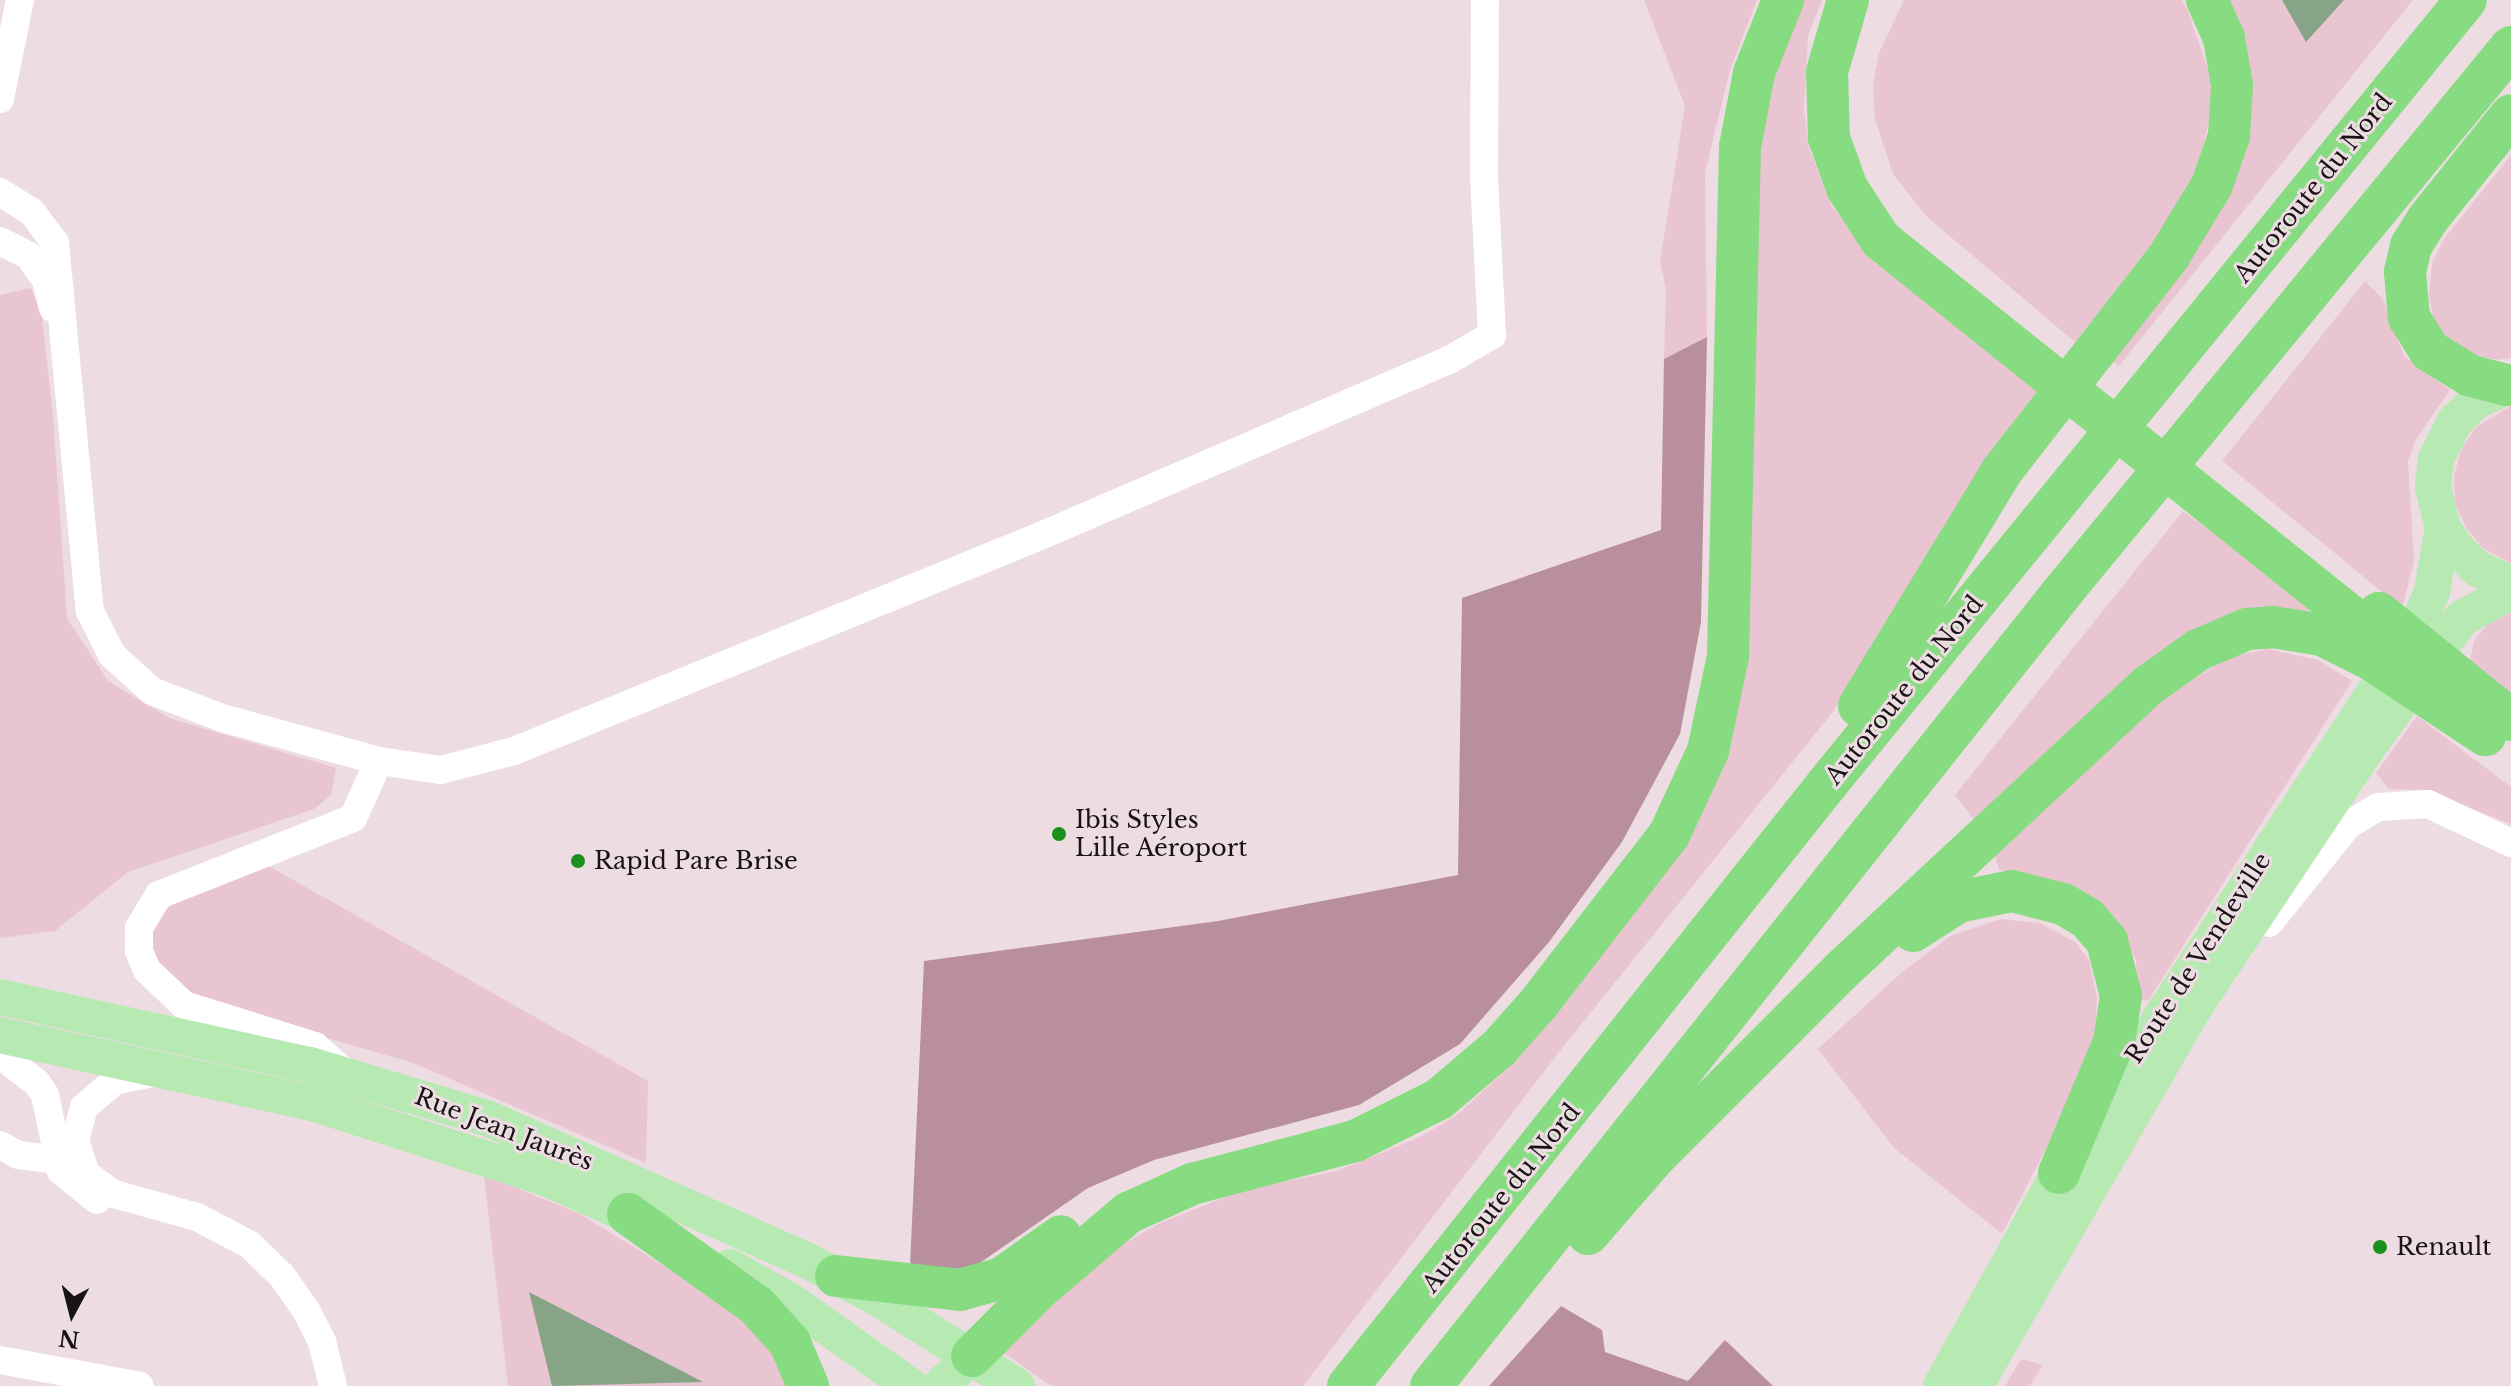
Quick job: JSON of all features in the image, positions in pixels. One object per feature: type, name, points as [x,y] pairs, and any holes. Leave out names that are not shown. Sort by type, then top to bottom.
[{"type":"highway","points":[[972,1356],[1110,1225],[1192,1184],[1355,1141],[1439,1099],[1500,1047],[1539,1003],[1669,835],[1708,751],[1728,656],[1740,147],[1754,73],[1783,0]]},
{"type":"highway","points":[[1848,0],[1829,57],[1826,102],[1829,138],[1847,188],[1894,252],[2043,354]]},
{"type":"highway","points":[[1879,0],[1861,38],[1853,85],[1857,141],[1870,178],[1909,231],[2043,354],[2259,528],[2363,628],[2502,737]]},
{"type":"highway","points":[[1827,784],[1826,749],[1892,659],[1987,494],[2169,256],[2212,185],[2229,136],[2232,85],[2224,38],[2207,0]]},
{"type":"highway","name":"Autoroute du Nord","points":[[1348,1386],[1827,784],[2466,0]]},
{"type":"highway","points":[[1431,1386],[1544,1250],[2065,589],[2511,47]]},
{"type":"highway","points":[[2509,385],[2469,375],[2430,351],[2409,318],[2405,272],[2411,246],[2427,220],[2511,115]]},
{"type":"highway","points":[[1544,1250],[1584,1238],[1655,1157],[1825,986],[2149,685],[2198,650],[2247,629],[2273,627],[2322,635],[2363,628]]},
{"type":"highway","points":[[1825,986],[1857,977],[1932,917],[1988,892],[2035,895],[2087,918],[2107,941],[2121,996],[2114,1042],[2059,1173]]},
{"type":"highway","points":[[628,1214],[775,1323],[802,1365],[808,1386]]},
{"type":"highway","points":[[836,1276],[885,1278],[936,1291],[982,1286],[1022,1267],[1079,1222],[1110,1225]]},
{"type":"main road","points":[[2509,385],[2465,410],[2441,446],[2433,488],[2443,528],[2468,560],[2511,583]]},
{"type":"main road","name":"Route de Vendeville","points":[[1941,1386],[2059,1173],[2417,627],[2432,591],[2443,528]]},
{"type":"main road","name":"Route de Vendeville","points":[[1975,1386],[2194,1008],[2447,635],[2480,605],[2511,592]]},
{"type":"main road","name":"Rue Jean Jaurès","points":[[0,997],[348,1075],[500,1123],[836,1276],[1017,1386]]},
{"type":"main road","name":"Rue Jean Jaurès","points":[[0,1035],[178,1071],[387,1125],[548,1179],[628,1214],[792,1302],[910,1386]]},
{"type":"main road","points":[[940,1386],[972,1356]]},
{"type":"street","points":[[0,99],[20,0]]},
{"type":"street","points":[[0,192],[31,211],[55,243],[90,611],[112,655],[129,675],[180,703],[379,761],[441,770],[514,751],[1045,534],[1451,359],[1492,335],[1484,179],[1485,0]]},
{"type":"street","points":[[0,241],[29,256],[39,269],[62,341]]},
{"type":"street","points":[[348,1075],[315,1046],[184,1005],[147,970],[139,951],[139,928],[159,895],[353,818],[379,761]]},
{"type":"street","points":[[2194,1008],[2348,825],[2365,813],[2392,804],[2428,804],[2511,843]]},
{"type":"street","points":[[0,1055],[23,1068],[45,1095],[69,1162]]},
{"type":"street","points":[[69,1162],[89,1100],[116,1080],[178,1071]]},
{"type":"street","points":[[0,1145],[19,1155],[69,1162],[98,1184],[146,1205],[216,1225],[267,1260],[306,1310],[322,1342],[333,1386]]},
{"type":"street","points":[[0,1360],[140,1386]]},
{"type":"shaded area","points":[[1644,0],[1757,0],[1730,70],[1705,173],[1707,337],[1664,359],[1666,289],[1660,262],[1685,106]]},
{"type":"shaded area","points":[[1798,0],[1822,0],[1808,36],[1804,109],[1809,148],[1831,205],[1874,262],[2040,387],[1984,464],[1832,713],[1563,1047],[1303,1386],[1051,1386],[1004,1353],[1062,1291],[1115,1249],[1158,1224],[1243,1190],[1337,1171],[1418,1138],[1456,1116],[1518,1059],[1692,828],[1763,108]]},
{"type":"shaded area","points":[[1904,0],[2181,0],[2187,9],[2210,75],[2212,107],[2198,171],[2159,238],[2075,342],[1926,216],[1893,174],[1875,119],[1873,84],[1879,53]]},
{"type":"shaded area","points":[[2225,0],[2413,0],[2119,366],[2106,356],[2228,187]]},
{"type":"shaded area","points":[[2282,0],[2344,0],[2306,42]]},
{"type":"shaded area","points":[[2511,155],[2511,358],[2497,360],[2470,354],[2449,340],[2434,321],[2429,295],[2432,263],[2444,239]]},
{"type":"shaded area","points":[[2365,281],[2383,299],[2404,356],[2450,390],[2416,439],[2408,461],[2414,561],[2402,608],[2222,461]]},
{"type":"shaded area","points":[[31,288],[42,318],[53,416],[67,618],[108,681],[169,718],[336,768],[331,795],[314,809],[128,872],[55,931],[0,938],[0,295]]},
{"type":"shaded area","points":[[1707,337],[1701,622],[1680,734],[1622,842],[1549,942],[1460,1044],[1359,1105],[1154,1160],[1088,1188],[974,1267],[947,1272],[910,1266],[924,961],[1218,921],[1458,875],[1462,598],[1661,530],[1664,359]]},
{"type":"shaded area","points":[[2511,406],[2511,563],[2484,549],[2466,528],[2455,503],[2454,476],[2461,450],[2476,427]]},
{"type":"shaded area","points":[[2183,511],[2309,601],[2308,617],[2236,613],[1977,823],[1955,795]]},
{"type":"shaded area","points":[[2511,613],[2511,697],[2470,662],[2474,641],[2488,623]]},
{"type":"shaded area","points":[[2268,649],[2318,660],[2352,681],[2148,1001],[2137,997],[2136,960],[2120,930],[2046,878],[1999,870],[1995,856],[2165,697],[2229,657]]},
{"type":"shaded area","points":[[2417,716],[2511,787],[2511,824],[2425,790],[2389,789],[2376,773]]},
{"type":"shaded area","points":[[267,865],[648,1081],[646,1163],[413,1063],[197,1000],[173,984],[153,954],[151,926],[172,904]]},
{"type":"shaded area","points":[[2001,919],[2040,923],[2075,942],[2089,960],[2097,997],[2095,1033],[2075,1092],[2002,1234],[1894,1148],[1818,1049],[1902,972],[1950,936]]},
{"type":"shaded area","points":[[484,1175],[580,1214],[734,1309],[770,1347],[787,1386],[508,1386]]},
{"type":"shaded area","points":[[529,1292],[703,1382],[552,1386]]},
{"type":"shaded area","points":[[1561,1306],[1602,1330],[1605,1352],[1688,1381],[1725,1340],[1773,1386],[1489,1386]]},
{"type":"shaded area","points":[[2021,1359],[2043,1365],[2030,1386],[2005,1386]]},
{"type":"place","name":"Ibis Styles Lille Aéroport","points":[[1059,834]]},
{"type":"place","name":"Rapid Pare Brise","points":[[578,861]]},
{"type":"place","name":"Renault","points":[[2380,1247]]}]
